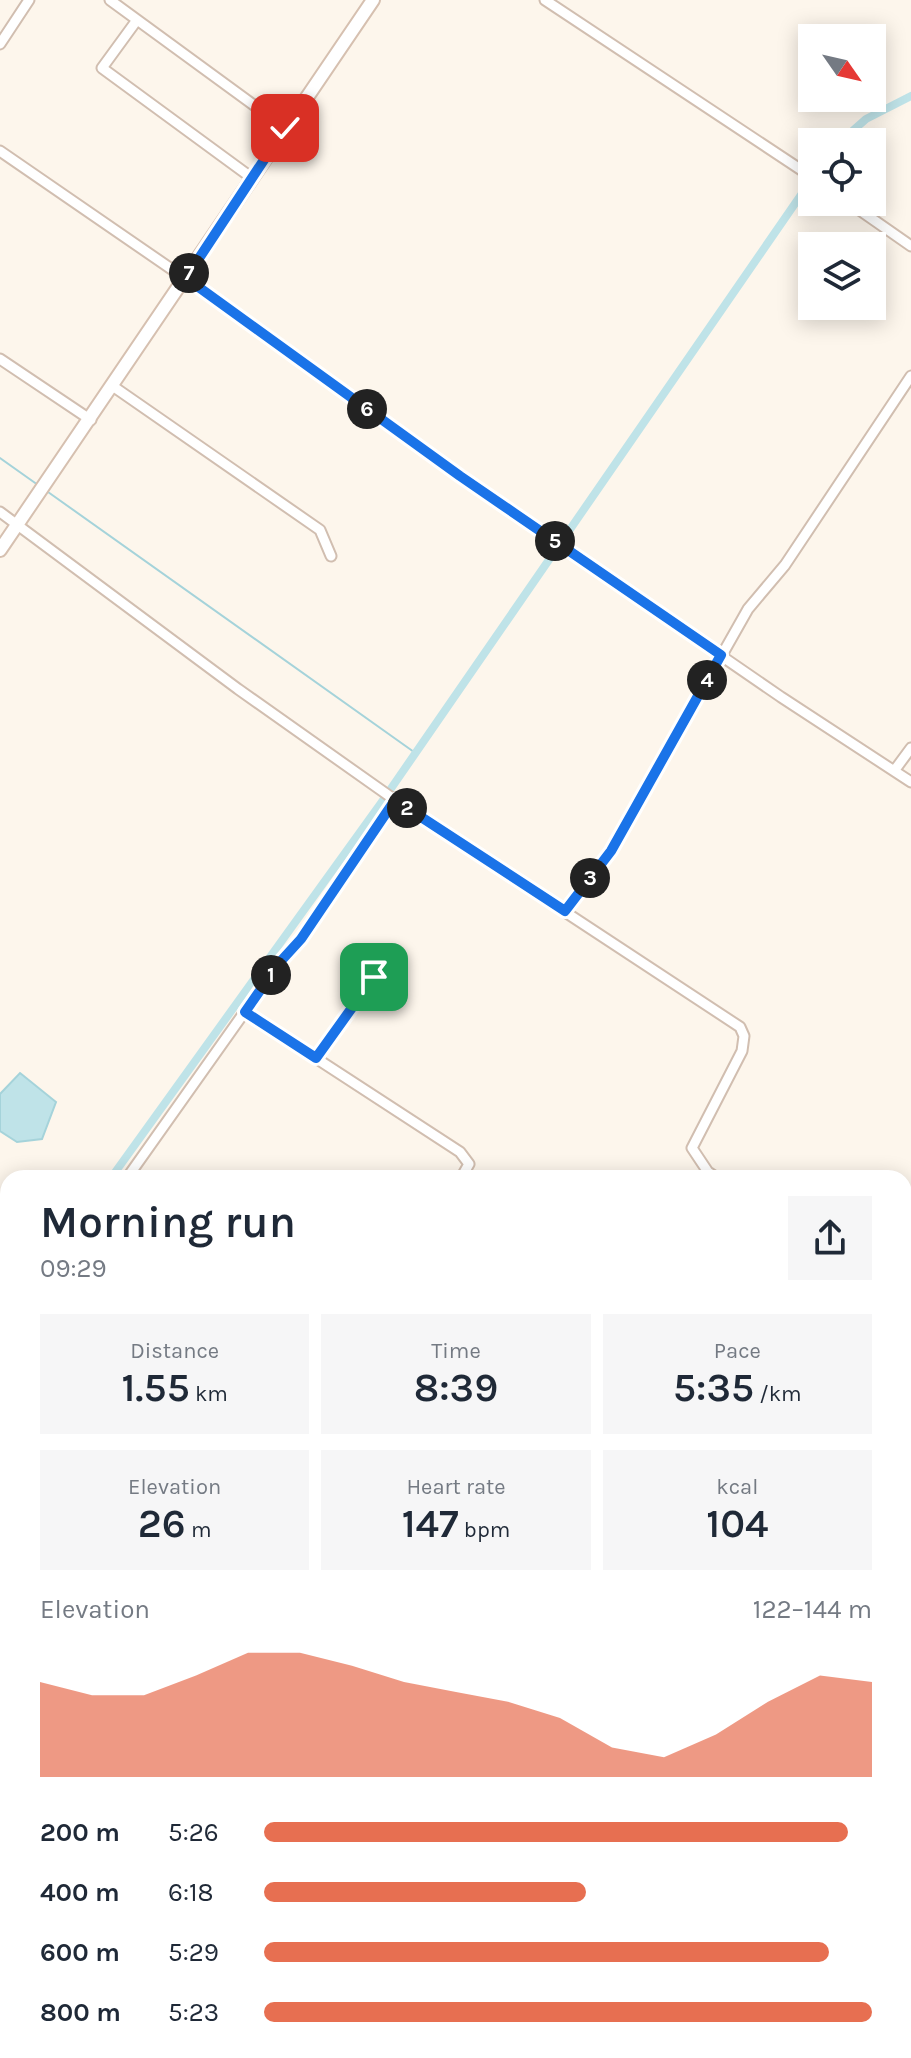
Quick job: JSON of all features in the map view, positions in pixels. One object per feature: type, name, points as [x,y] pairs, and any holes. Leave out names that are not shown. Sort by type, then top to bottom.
[{"type":"street","points":[[0,44],[29,0]]},
{"type":"street","points":[[110,0],[285,128]]},
{"type":"street","points":[[0,550],[114,387],[373,0]]},
{"type":"street","points":[[545,0],[798,167]]},
{"type":"street","points":[[137,20],[102,68],[252,178]]},
{"type":"street","points":[[0,151],[186,278],[553,540],[911,782]]},
{"type":"street","points":[[868,216],[911,246]]},
{"type":"street","points":[[0,359],[91,420]]},
{"type":"street","points":[[565,911],[611,851],[748,609],[785,565],[911,376]]},
{"type":"street","points":[[114,387],[320,530],[331,556]]},
{"type":"street","points":[[0,512],[238,689],[393,798],[740,1027],[744,1036],[742,1051],[692,1148],[705,1170]]},
{"type":"street","points":[[894,771],[911,748]]},
{"type":"street","points":[[133,1170],[280,962],[301,939],[393,798]]},
{"type":"street","points":[[316,1058],[374,977]]},
{"type":"street","points":[[245,1012],[466,1157],[469,1164],[466,1170]]},
{"type":"water","points":[[20,1073],[56,1102],[42,1139],[17,1142],[0,1131],[0,1094]]},
{"type":"waterway","points":[[856,128],[866,119],[911,96]]},
{"type":"waterway","points":[[117,1170],[381,803],[798,199]]},
{"type":"waterway","points":[[0,458],[38,485]]},
{"type":"waterway","points":[[48,492],[414,752]]},
{"type":"route","points":[[285,128],[186,278],[460,476],[721,655],[611,851],[565,911],[395,800],[301,939],[280,962],[245,1012],[316,1058],[374,977]]}]
